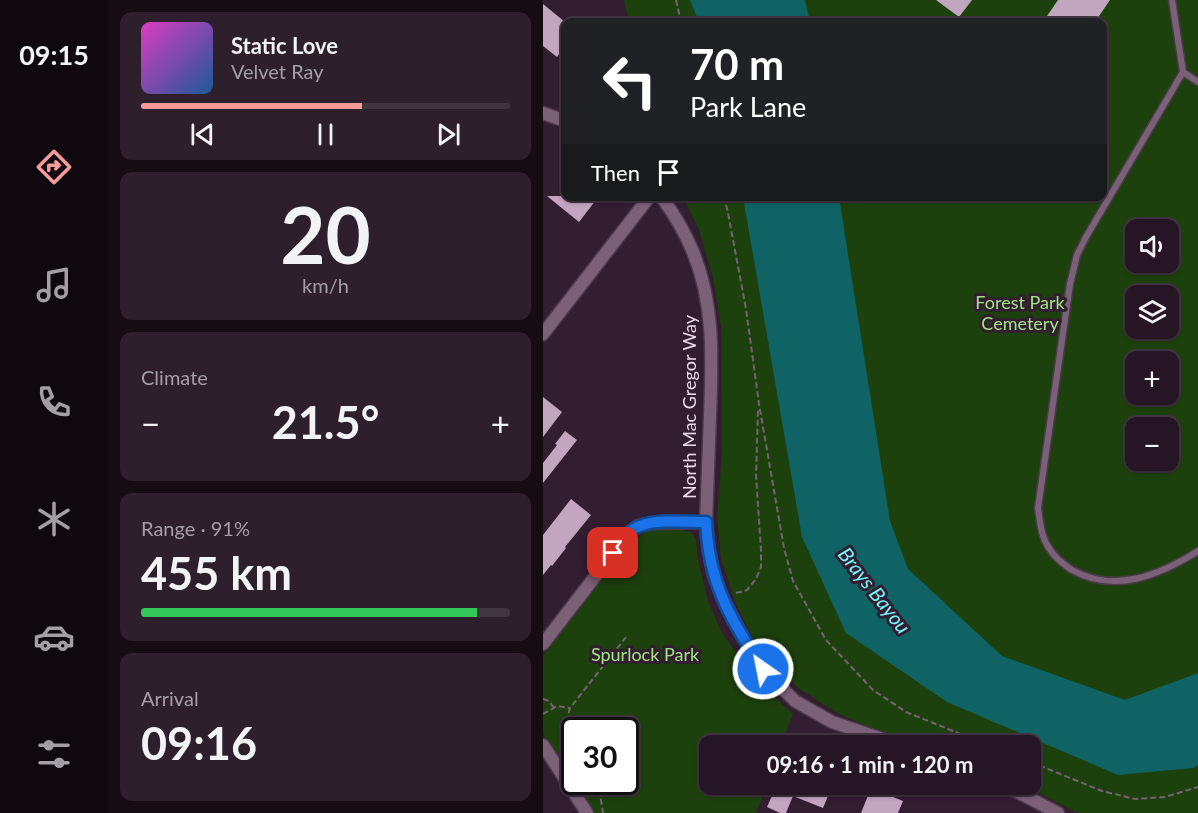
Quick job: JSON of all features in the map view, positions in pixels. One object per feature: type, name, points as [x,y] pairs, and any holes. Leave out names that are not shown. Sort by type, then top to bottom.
[{"type":"street","points":[[543,113],[561,120]]},
{"type":"street","points":[[543,334],[646,201]]},
{"type":"street","name":"North Mac Gregor Way","points":[[665,201],[681,224],[694,253],[705,290],[710,319],[711,380],[706,522],[713,572],[722,597],[742,636],[763,669],[795,701],[832,722],[870,735]]},
{"type":"street","points":[[543,644],[628,534],[638,526],[654,523],[706,522]]},
{"type":"street","points":[[543,745],[587,813]]},
{"type":"street","points":[[1023,795],[1058,813]]},
{"type":"lane","points":[[1172,0],[1183,72],[1077,255],[1070,284],[1038,508],[1041,528],[1048,548],[1062,564],[1080,574],[1100,580],[1122,582],[1146,577],[1198,551]]},
{"type":"lane","points":[[1183,72],[1198,82]]},
{"type":"path","points":[[676,0],[680,18]]},
{"type":"path","points":[[725,201],[746,309],[759,404],[784,548],[793,581],[826,640],[873,690],[906,712],[963,735]]},
{"type":"path","points":[[722,597],[747,590],[756,579],[761,567],[756,476],[759,404]]},
{"type":"path","points":[[568,717],[570,708],[626,637]]},
{"type":"path","points":[[543,699],[549,701],[554,708]]},
{"type":"path","points":[[543,714],[557,706],[570,708]]},
{"type":"path","points":[[1041,766],[1102,791],[1135,800],[1165,797],[1198,787]]},
{"type":"path","points":[[600,795],[603,813]]},
{"type":"green space","name":"Forest Park Cemetery","points":[[624,0],[1198,0],[1198,813],[1079,813],[1041,794],[1041,735],[895,735],[874,729],[839,714],[801,690],[780,670],[753,638],[735,602],[721,559],[717,517],[722,453],[721,326],[713,278],[699,230],[685,201],[1107,201],[1107,18],[628,18]]},
{"type":"green space","name":"Spurlock Park","points":[[656,529],[684,530],[692,533],[696,540],[698,560],[708,601],[722,633],[765,689],[793,714],[785,735],[699,735],[699,795],[763,795],[756,813],[593,813],[582,795],[639,795],[639,717],[561,717],[561,762],[543,734],[543,656],[628,546],[644,533]]},
{"type":"water","points":[[690,0],[805,0],[809,18],[697,18]]},
{"type":"water","name":"Brays Bayou","points":[[744,201],[840,201],[890,521],[908,569],[1002,656],[1125,700],[1198,673],[1198,765],[1193,768],[1118,775],[1041,742],[1041,735],[1024,735],[947,702],[846,633],[802,537]]},
{"type":"building","points":[[936,0],[972,0],[959,17]]},
{"type":"building","points":[[1058,0],[1110,0],[1098,18],[1046,18]]},
{"type":"building","points":[[543,4],[561,19],[561,52],[557,57],[543,46]]},
{"type":"building","points":[[547,196],[561,196],[561,201],[595,201],[579,222]]},
{"type":"building","points":[[543,397],[562,412],[543,437]]},
{"type":"building","points":[[565,431],[577,440],[543,483],[543,463]]},
{"type":"building","points":[[571,499],[591,515],[543,575],[543,535]]},
{"type":"building","points":[[772,795],[828,795],[823,808],[793,796],[786,813],[780,813],[767,807]]},
{"type":"building","points":[[868,795],[888,795],[903,801],[898,813],[861,813]]},
{"type":"route","points":[[613,553],[628,534],[638,526],[654,523],[706,522],[713,572],[722,597],[742,636],[763,669]]}]
